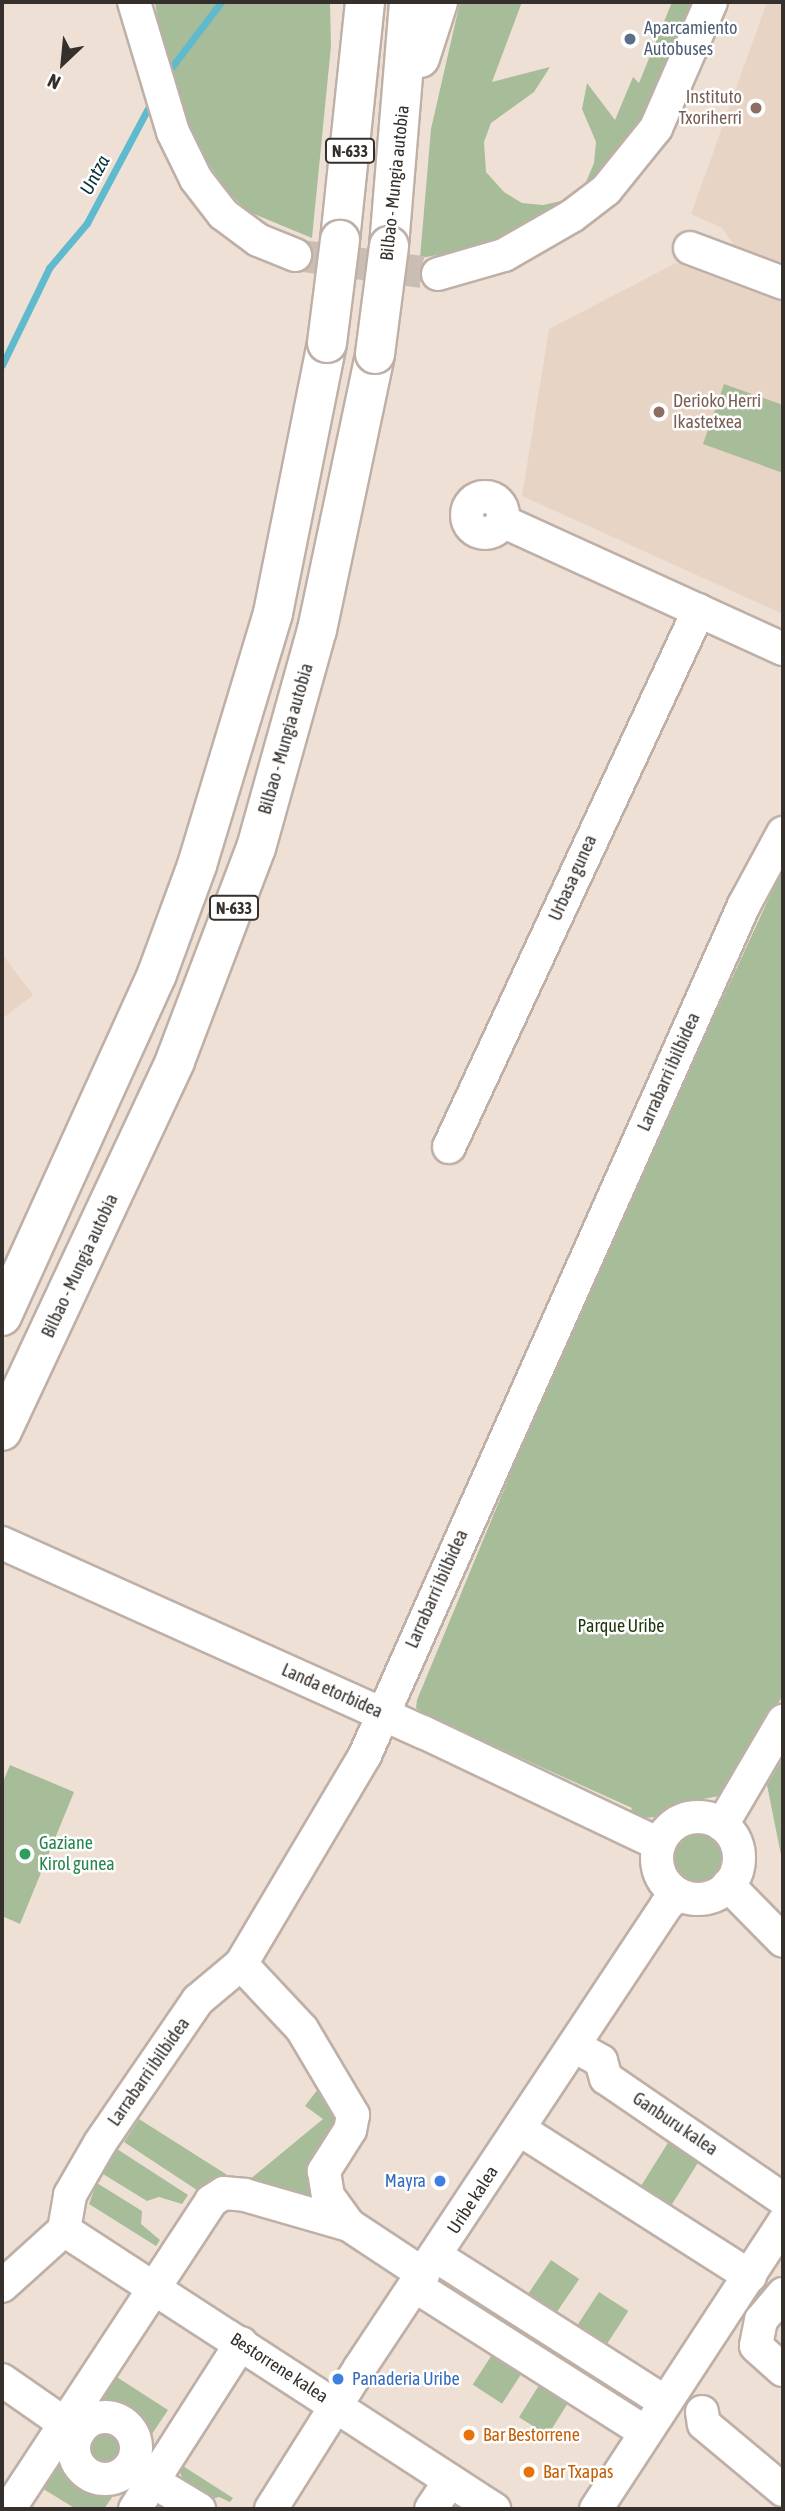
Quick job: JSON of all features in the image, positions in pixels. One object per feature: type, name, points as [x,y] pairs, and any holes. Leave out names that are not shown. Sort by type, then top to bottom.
[{"type":"highway","points":[[351,2],[359,63]]},
{"type":"highway","name":"N-633","points":[[2,1316],[157,974],[197,865],[273,613],[327,343],[341,240],[365,2]]},
{"type":"highway","name":"Bilbao - Mungia autobia","points":[[2,1431],[175,1061],[256,848],[317,630],[375,354],[403,102],[409,2]]},
{"type":"highway","points":[[403,102],[438,2]]},
{"type":"street","points":[[134,2],[173,132],[196,179],[223,214],[258,240],[295,255]]},
{"type":"street","points":[[438,274],[503,255],[572,216],[606,190],[656,128],[711,2]]},
{"type":"street","points":[[690,248],[783,283]]},
{"type":"street","points":[[502,521],[783,649]]},
{"type":"street","name":"Urbasa gunea","points":[[449,1147],[699,610]]},
{"type":"street","name":"Larrabarri ibilbidea","points":[[64,2230],[70,2195],[100,2143],[198,2000],[241,1964],[365,1755],[744,905],[783,833]]},
{"type":"street","name":"Landa etorbidea","points":[[2,1543],[383,1713],[659,1844]]},
{"type":"street","points":[[722,1825],[783,1721]]},
{"type":"street","points":[[698,1817],[722,1825],[738,1854],[728,1885],[705,1898],[678,1894],[662,1878],[659,1844],[665,1833],[686,1819],[698,1817]]},
{"type":"street","points":[[728,1885],[783,1941]]},
{"type":"street","name":"Uribe kalea","points":[[271,2509],[666,1906],[678,1894]]},
{"type":"street","points":[[241,1964],[302,2029],[353,2115],[350,2130],[324,2171],[328,2196],[349,2225]]},
{"type":"street","name":"Ganburu kalea","points":[[574,2046],[601,2061],[606,2078],[783,2199]]},
{"type":"street","points":[[519,2129],[750,2276]]},
{"type":"street","points":[[9,2509],[71,2429],[152,2286],[201,2210],[224,2193],[245,2194],[349,2225],[425,2272],[666,2402]]},
{"type":"street","points":[[596,2509],[783,2223]]},
{"type":"street","points":[[2,2286],[64,2230]]},
{"type":"street","name":"Bestorrene kalea","points":[[64,2230],[494,2509]]},
{"type":"street","points":[[425,2272],[645,2432]]},
{"type":"street","points":[[783,2294],[761,2320],[756,2346],[783,2370]]},
{"type":"street","points":[[142,2475],[241,2343]]},
{"type":"street","points":[[2,2380],[71,2429],[74,2460],[89,2476],[111,2480],[142,2475],[199,2509]]},
{"type":"street","points":[[702,2412],[704,2424],[783,2490]]},
{"type":"street","points":[[71,2429],[87,2420],[109,2416],[129,2426],[137,2447],[142,2475],[135,2509]]},
{"type":"street","points":[[431,2509],[450,2481]]},
{"type":"shaded area","name":"Instituto Txoriherri","points":[[767,2],[783,2],[783,263],[735,246],[722,228],[691,214]]},
{"type":"shaded area","name":"Derioko Herri Ikastetxea","points":[[676,263],[783,303],[783,614],[522,496],[549,329]]},
{"type":"shaded area","points":[[2,954],[33,995],[2,1019]]},
{"type":"green space","points":[[155,2],[330,2],[331,46],[312,238],[249,212],[229,193],[208,163],[183,111],[161,42]]},
{"type":"green space","points":[[460,2],[522,2],[492,82],[550,67],[534,92],[491,123],[484,142],[486,172],[504,192],[522,203],[543,205],[561,201],[586,182],[594,163],[596,142],[582,109],[587,83],[615,120],[633,77],[639,83],[672,2],[698,2],[649,115],[594,186],[524,231],[474,249],[420,258],[431,129]]},
{"type":"green space","points":[[724,384],[783,405],[783,473],[703,444]]},
{"type":"green space","name":"Parque Uribe","points":[[783,868],[783,1695],[724,1795],[682,1803],[657,1817],[642,1818],[629,1815],[632,1808],[424,1714],[416,1708],[417,1700],[577,1313]]},
{"type":"green space","points":[[783,1758],[783,1865],[767,1785]]},
{"type":"green space","name":"Gaziane Kirol gunea","points":[[10,1765],[74,1792],[20,1924],[2,1916],[2,1784]]},
{"type":"green space","points":[[697,1829],[718,1838],[727,1859],[718,1880],[697,1889],[676,1880],[667,1859],[676,1838]]},
{"type":"green space","points":[[325,2080],[340,2096],[326,2202],[209,2198],[124,2142],[139,2119],[243,2185],[323,2119],[305,2106]]},
{"type":"green space","points":[[671,2138],[702,2157],[667,2213],[636,2194]]},
{"type":"green space","points":[[117,2149],[188,2195],[182,2204],[159,2197],[147,2201],[103,2174]]},
{"type":"green space","points":[[97,2183],[142,2211],[141,2224],[160,2240],[156,2246],[89,2204]]},
{"type":"green space","points":[[551,2260],[579,2279],[550,2322],[522,2303]]},
{"type":"green space","points":[[469,2283],[503,2305],[489,2326],[455,2304]]},
{"type":"green space","points":[[599,2292],[628,2311],[600,2355],[571,2336]]},
{"type":"green space","points":[[501,2341],[530,2360],[502,2404],[473,2385]]},
{"type":"green space","points":[[112,2374],[168,2410],[146,2443],[140,2422],[123,2406],[113,2402],[110,2407],[87,2411]]},
{"type":"green space","points":[[546,2374],[575,2392],[548,2435],[519,2417]]},
{"type":"green space","points":[[103,2429],[117,2434],[122,2448],[117,2462],[103,2467],[89,2462],[84,2448],[89,2434]]},
{"type":"green space","points":[[62,2449],[66,2476],[77,2487],[93,2495],[96,2490],[119,2487],[104,2509],[76,2509],[40,2487]]},
{"type":"green space","points":[[175,2461],[233,2498],[230,2502],[219,2497],[205,2501],[185,2484]]},
{"type":"waterway","name":"Untza","points":[[165,76],[221,2]]},
{"type":"waterway","name":"Untza","points":[[2,365],[49,268],[87,223],[153,99]]},
{"type":"tunnel","points":[[295,255],[438,274]]},
{"type":"place","name":"Aparcamiento Autobuses","points":[[630,39]]},
{"type":"place","name":"Instituto Txoriherri","points":[[756,108]]},
{"type":"place","name":"Derioko Herri Ikastetxea","points":[[659,412]]},
{"type":"place","name":"Gaziane Kirol gunea","points":[[25,1854]]},
{"type":"place","name":"Mayra","points":[[440,2181]]},
{"type":"place","name":"Panaderia Uribe","points":[[338,2379]]},
{"type":"place","name":"Bar Bestorrene","points":[[469,2435]]},
{"type":"place","name":"Bar Txapas","points":[[529,2472]]}]
